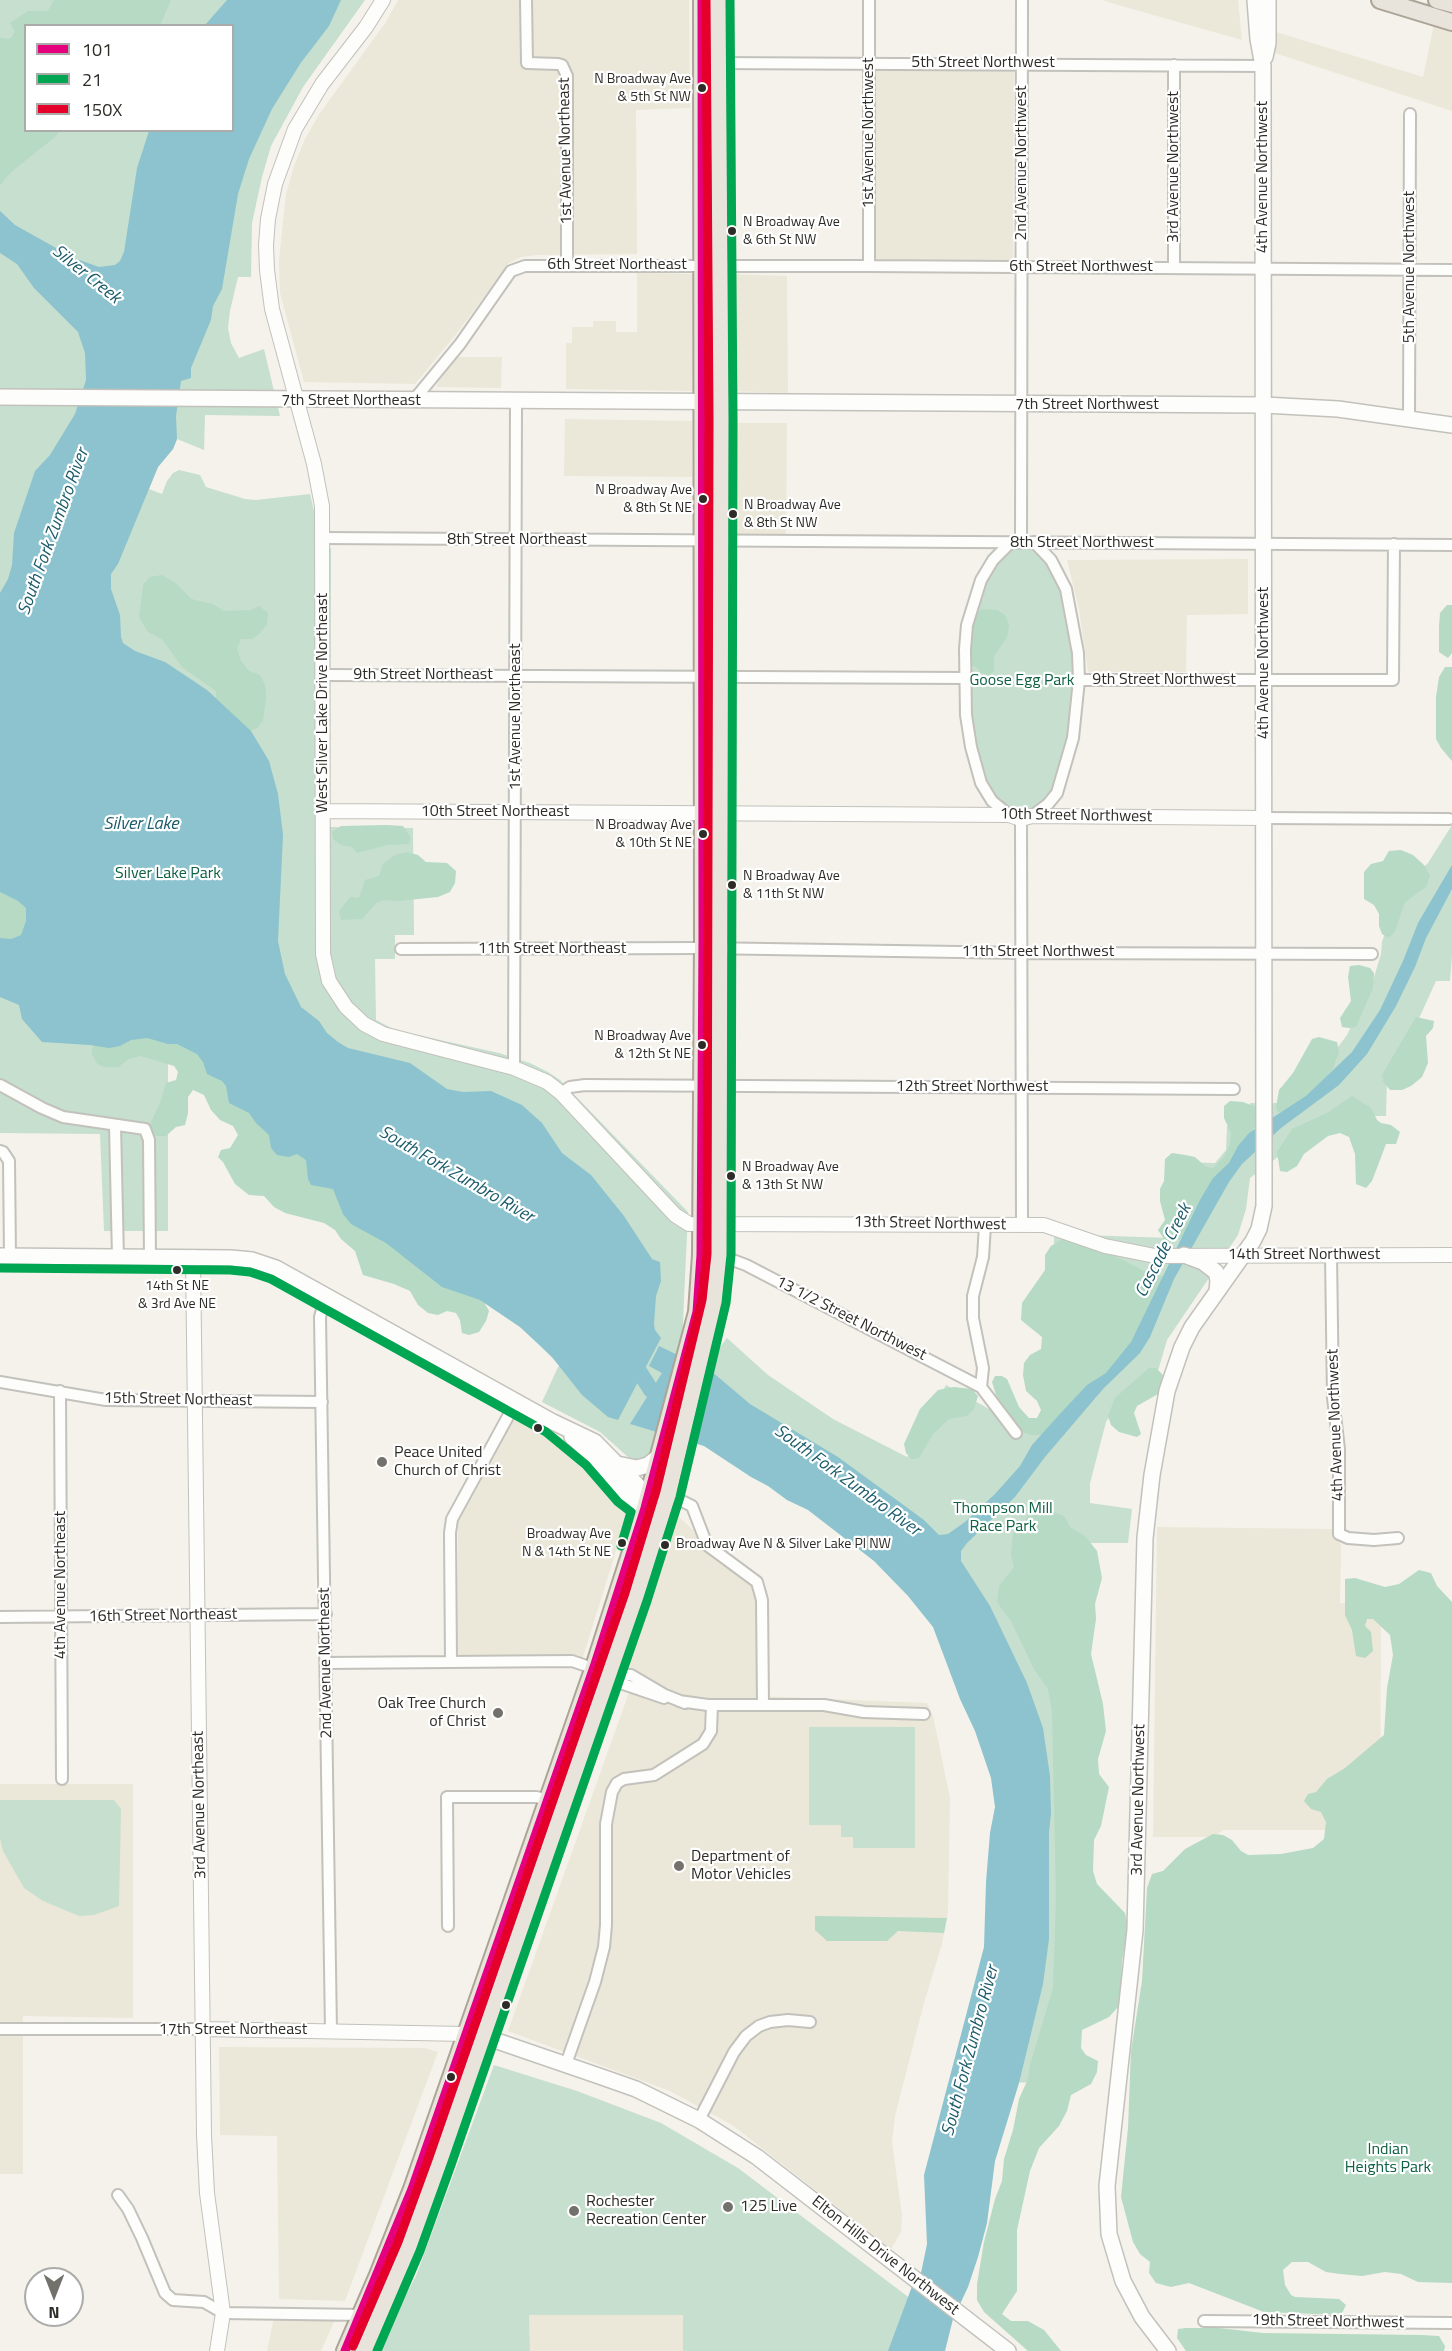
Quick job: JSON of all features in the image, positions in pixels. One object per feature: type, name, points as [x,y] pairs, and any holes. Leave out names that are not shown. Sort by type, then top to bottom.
[{"type":"main road","points":[[702,0],[710,62]]},
{"type":"main road","points":[[712,541],[702,403],[710,266],[710,62],[718,0]]},
{"type":"main road","name":"4th Avenue Northwest","points":[[1255,0],[1257,39],[1263,66]]},
{"type":"main road","name":"4th Avenue Northwest","points":[[1243,1255],[1259,1228],[1264,1206],[1262,269],[1263,66],[1268,43],[1268,0]]},
{"type":"main road","points":[[1380,0],[1452,22]]},
{"type":"main road","points":[[1437,0],[1452,4]]},
{"type":"main road","points":[[696,1348],[700,1225],[710,1085],[712,541],[720,403],[710,266]]},
{"type":"main road","name":"7th Street Northeast","points":[[0,397],[702,403]]},
{"type":"main road","name":"7th Street Northwest","points":[[702,403],[1264,405],[1338,409],[1452,425]]},
{"type":"main road","points":[[364,2351],[428,2196],[484,2037],[557,1802],[594,1667],[646,1502],[665,1455],[696,1348],[714,1302],[719,1255],[719,1224],[710,1085]]},
{"type":"main road","points":[[1184,1255],[1203,1262],[1216,1272],[1218,1280],[1216,1293]]},
{"type":"main road","name":"3rd Avenue Northwest","points":[[1168,2351],[1142,2317],[1124,2281],[1109,2234],[1107,2186],[1136,1930],[1147,1508],[1160,1424],[1174,1367],[1192,1327],[1243,1255]]},
{"type":"main road","points":[[5,1256],[193,1257],[231,1258],[260,1262],[285,1272],[553,1422],[595,1442],[617,1464],[646,1502],[662,1516]]},
{"type":"main road","points":[[553,1422],[594,1456],[627,1493],[646,1502]]},
{"type":"main road","points":[[617,1464],[637,1468],[648,1465],[665,1455]]},
{"type":"main road","points":[[345,2351],[362,2315],[412,2189],[466,2034],[610,1674],[668,1494],[665,1455]]},
{"type":"main road","name":"Elton Hills Drive Northwest","points":[[466,2034],[484,2037],[566,2064],[636,2090],[699,2120],[757,2157],[1008,2351]]},
{"type":"street","name":"West Silver Lake Drive Northeast","points":[[383,0],[372,19],[322,84],[301,118],[283,159],[272,199],[266,245],[268,282],[274,320],[319,486],[323,538],[323,954],[329,981],[343,1004],[360,1021],[383,1034],[514,1068],[540,1078],[561,1093],[677,1218],[689,1224],[700,1225]]},
{"type":"street","name":"1st Avenue Northeast","points":[[526,0],[527,63],[562,65],[567,76],[567,265]]},
{"type":"street","name":"1st Avenue Northwest","points":[[869,0],[869,266]]},
{"type":"street","name":"2nd Avenue Northwest","points":[[1021,543],[1022,0]]},
{"type":"street","name":"5th Street Northwest","points":[[710,62],[1263,66]]},
{"type":"street","name":"3rd Avenue Northwest","points":[[1174,65],[1174,268]]},
{"type":"street","name":"5th Avenue Northwest","points":[[1409,420],[1410,114]]},
{"type":"street","name":"6th Street Northeast","points":[[413,401],[460,345],[511,271],[525,266],[710,266]]},
{"type":"street","name":"6th Street Northwest","points":[[710,266],[1452,270]]},
{"type":"street","name":"1st Avenue Northeast","points":[[514,1068],[516,402]]},
{"type":"street","name":"8th Street Northeast","points":[[323,538],[712,541]]},
{"type":"street","name":"8th Street Northwest","points":[[712,541],[1452,545]]},
{"type":"street","points":[[1010,543],[993,560],[972,602],[967,625],[966,715],[971,747],[981,783],[992,801],[1021,817]]},
{"type":"street","points":[[1021,817],[1048,804],[1057,793],[1073,738],[1079,680],[1077,643],[1066,589],[1051,560],[1034,543]]},
{"type":"street","name":"9th Street Northwest","points":[[1079,680],[1393,680],[1394,544]]},
{"type":"street","name":"9th Street Northeast","points":[[323,675],[712,677]]},
{"type":"street","points":[[712,677],[965,678]]},
{"type":"street","name":"10th Street Northeast","points":[[323,811],[711,813]]},
{"type":"street","name":"10th Street Northwest","points":[[711,813],[1449,819]]},
{"type":"street","points":[[1021,817],[1022,1225]]},
{"type":"street","name":"11th Street Northeast","points":[[401,949],[711,949]]},
{"type":"street","name":"11th Street Northwest","points":[[711,949],[1372,954]]},
{"type":"street","name":"12th Street Northwest","points":[[561,1093],[570,1087],[585,1084],[1234,1089]]},
{"type":"street","points":[[0,1085],[63,1117],[145,1129],[148,1135],[150,1258]]},
{"type":"street","points":[[115,1125],[118,1258]]},
{"type":"street","points":[[2,1151],[9,1161],[5,1256]]},
{"type":"street","name":"13th Street Northwest","points":[[700,1225],[796,1223],[1044,1226],[1129,1253],[1155,1256]]},
{"type":"street","points":[[986,1225],[982,1257],[973,1296],[973,1318],[983,1368],[981,1387],[1016,1433]]},
{"type":"street","name":"13 1/2 Street Northwest","points":[[719,1255],[746,1265],[981,1387]]},
{"type":"street","name":"4th Avenue Northwest","points":[[1331,1255],[1333,1398],[1339,1449],[1339,1534],[1348,1538],[1374,1540],[1398,1538]]},
{"type":"street","name":"14th Street Northwest","points":[[1155,1256],[1452,1256]]},
{"type":"street","name":"3rd Avenue Northeast","points":[[193,1257],[206,2174],[223,2313],[217,2351]]},
{"type":"street","name":"2nd Avenue Northeast","points":[[326,1296],[320,1317],[331,2031]]},
{"type":"street","name":"15th Street Northeast","points":[[0,1382],[106,1400],[322,1402]]},
{"type":"street","name":"4th Avenue Northeast","points":[[60,1391],[62,1779]]},
{"type":"street","points":[[451,1662],[450,1533],[452,1519],[517,1400]]},
{"type":"street","points":[[668,1494],[692,1506],[707,1545],[757,1582],[762,1600],[763,1704]]},
{"type":"street","name":"16th Street Northeast","points":[[0,1617],[326,1614]]},
{"type":"street","points":[[326,1663],[572,1661],[594,1667],[610,1674],[623,1684],[652,1695],[685,1703],[824,1705],[864,1712],[924,1714]]},
{"type":"street","points":[[610,1674],[638,1677],[665,1695],[685,1703]]},
{"type":"street","points":[[566,2064],[598,1972],[604,1947],[606,1824],[612,1792],[624,1779],[654,1775],[703,1744],[711,1731],[712,1705]]},
{"type":"street","points":[[448,1926],[447,1797],[557,1802]]},
{"type":"street","points":[[699,2120],[734,2052],[746,2036],[759,2026],[770,2022],[788,2020],[810,2022]]},
{"type":"street","name":"17th Street Northeast","points":[[0,2029],[203,2029],[466,2034]]},
{"type":"street","points":[[118,2195],[128,2209],[142,2238],[165,2293],[173,2300],[204,2302],[223,2313],[380,2315]]},
{"type":"street","name":"19th Street Northwest","points":[[1204,2321],[1452,2323]]},
{"type":"shaded area","points":[[398,0],[689,0],[690,108],[636,110],[637,254],[536,255],[521,257],[509,263],[454,337],[415,384],[304,382],[280,293],[279,260],[286,194],[305,139],[320,113],[386,22]]},
{"type":"shaded area","points":[[1102,0],[1238,0],[1242,40],[1118,5]]},
{"type":"shaded area","points":[[1434,24],[1452,30],[1452,111],[1272,52],[1273,31],[1423,77]]},
{"type":"shaded area","points":[[875,70],[1014,71],[1013,260],[873,259]]},
{"type":"shaded area","points":[[637,273],[696,274],[693,391],[566,389],[566,343],[572,343],[572,327],[593,327],[593,321],[616,321],[616,332],[637,332]]},
{"type":"shaded area","points":[[727,274],[787,276],[788,393],[729,391]]},
{"type":"shaded area","points":[[453,357],[502,357],[501,388],[436,387]]},
{"type":"shaded area","points":[[565,419],[692,421],[692,477],[564,476]]},
{"type":"shaded area","points":[[728,423],[787,423],[786,539],[727,538]]},
{"type":"shaded area","points":[[1248,559],[1248,614],[1187,615],[1186,672],[1088,672],[1079,609],[1067,560]]},
{"type":"shaded area","points":[[516,1412],[631,1503],[583,1657],[457,1657],[458,1520]]},
{"type":"shaded area","points":[[669,1508],[703,1539],[758,1578],[759,1696],[927,1703],[933,1716],[950,1798],[948,1912],[942,1944],[924,2003],[895,2116],[892,2142],[902,2215],[901,2232],[891,2249],[732,2125],[670,2091],[508,2031],[637,1670],[621,1664]]},
{"type":"shaded area","points":[[1157,1527],[1333,1529],[1341,1546],[1340,1603],[1381,1603],[1380,1834],[1332,1830],[1223,1830],[1214,1837],[1153,1837]]},
{"type":"shaded area","points":[[0,1784],[133,1784],[133,2018],[23,2016],[23,2174],[0,2174]]},
{"type":"shaded area","points":[[219,2047],[425,2048],[438,2052],[345,2301],[279,2299],[277,2136],[220,2135]]},
{"type":"shaded area","points":[[275,2313],[337,2315],[321,2351],[267,2351]]},
{"type":"shaded area","points":[[529,2315],[683,2315],[683,2351],[530,2351]]},
{"type":"green space","name":"Silver Lake Park","points":[[0,0],[365,0],[303,87],[271,146],[252,223],[251,277],[238,277],[230,311],[228,328],[231,343],[239,358],[264,349],[280,416],[205,415],[204,450],[177,439],[173,449],[158,467],[149,489],[162,494],[167,481],[173,473],[179,470],[200,475],[206,487],[245,499],[256,500],[310,494],[315,515],[316,548],[331,548],[330,827],[413,828],[414,935],[395,935],[395,959],[375,959],[376,1020],[395,1030],[499,1053],[530,1063],[548,1072],[560,1080],[688,1212],[682,1344],[656,1448],[648,1458],[635,1461],[600,1432],[542,1402],[559,1365],[537,1342],[520,1327],[480,1300],[168,1044],[168,1231],[104,1231],[100,1134],[0,1133]]},
{"type":"green space","points":[[54,0],[171,0],[160,24],[24,24],[24,132],[58,132],[11,172],[0,185],[0,38],[10,39],[15,32],[10,23],[28,11],[48,11]]},
{"type":"green space","name":"Goose Egg Park","points":[[1034,542],[1066,589],[1079,680],[1057,793],[1032,816],[1009,815],[981,783],[966,715],[972,602],[1010,543]]},
{"type":"green space","points":[[162,575],[177,584],[191,599],[213,604],[223,611],[251,610],[259,606],[268,613],[267,624],[259,634],[252,639],[241,639],[237,648],[241,661],[249,671],[260,675],[265,685],[263,721],[257,728],[247,732],[216,708],[216,691],[182,667],[163,640],[148,632],[139,617],[143,585],[150,577]]},
{"type":"green space","points":[[1447,605],[1452,605],[1452,653],[1448,658],[1439,652],[1440,613]]},
{"type":"green space","points":[[983,609],[997,610],[1005,615],[1009,626],[1007,637],[994,656],[994,671],[989,675],[960,661],[959,654],[961,628],[974,614]]},
{"type":"green space","points":[[1445,667],[1452,667],[1452,761],[1436,739],[1436,697],[1439,677]]},
{"type":"green space","name":"Thompson Mill Race Park","points":[[1452,825],[1450,981],[1436,981],[1416,1025],[1387,1077],[1386,1116],[1345,1116],[1303,1138],[1250,1178],[1246,1209],[1238,1235],[1167,1340],[1151,1395],[1128,1390],[1106,1422],[1090,1483],[1090,1503],[1132,1509],[1128,1543],[1090,1543],[1068,2083],[981,2082],[1021,1826],[934,1573],[701,1412],[713,1356],[727,1338],[768,1375],[833,1419],[907,1457],[946,1385],[1034,1434],[1053,1414],[1054,1234],[1171,1238],[1171,1162],[1215,1163],[1226,1150],[1227,1126],[1250,1126],[1250,1103],[1287,1103],[1315,1078],[1347,1035],[1372,984],[1381,954],[1382,942],[1399,891],[1428,863]]},
{"type":"green space","points":[[341,826],[403,826],[411,838],[409,844],[387,845],[357,853],[352,847],[341,845],[333,839],[332,832]]},
{"type":"green space","points":[[1401,850],[1413,855],[1424,865],[1430,876],[1426,887],[1405,902],[1395,931],[1389,938],[1382,934],[1379,914],[1374,905],[1364,899],[1364,872],[1371,864],[1383,861],[1389,851]]},
{"type":"green space","points":[[407,852],[418,855],[426,862],[447,863],[456,871],[455,883],[450,892],[438,897],[384,900],[376,903],[362,919],[341,920],[339,912],[350,897],[359,898],[365,880],[379,876],[383,864],[395,855]]},
{"type":"green space","points":[[0,892],[26,908],[26,922],[21,935],[11,939],[0,938]]},
{"type":"green space","points":[[1359,965],[1370,968],[1374,973],[1373,988],[1356,1027],[1342,1027],[1340,1018],[1351,1001],[1348,977],[1350,966]]},
{"type":"green space","points":[[1416,1017],[1434,1021],[1433,1028],[1426,1036],[1428,1063],[1422,1077],[1411,1086],[1402,1090],[1390,1090],[1383,1081],[1382,1075]]},
{"type":"green space","points":[[137,1032],[198,1044],[292,1148],[481,1297],[489,1311],[479,1332],[469,1335],[462,1333],[460,1320],[456,1313],[447,1311],[438,1315],[428,1313],[418,1305],[410,1291],[363,1275],[355,1251],[341,1239],[335,1230],[324,1223],[285,1213],[274,1207],[264,1196],[249,1195],[235,1184],[218,1157],[221,1150],[230,1148],[238,1135],[233,1126],[220,1120],[211,1110],[204,1095],[193,1090],[188,1097],[185,1125],[176,1127],[166,1136],[155,1136],[149,1126],[166,1083],[176,1080],[178,1072],[174,1066],[141,1056],[129,1059],[118,1067],[105,1067],[98,1065],[92,1054],[97,1041]]},
{"type":"green space","points":[[1319,1037],[1337,1042],[1339,1052],[1333,1068],[1321,1088],[1289,1113],[1278,1112],[1276,1107],[1279,1090],[1293,1073],[1312,1039]]},
{"type":"green space","points":[[1352,1096],[1371,1108],[1381,1123],[1391,1125],[1400,1132],[1396,1144],[1386,1144],[1372,1181],[1366,1188],[1356,1184],[1355,1154],[1349,1137],[1340,1133],[1328,1136],[1304,1154],[1297,1166],[1287,1172],[1280,1171],[1277,1152],[1292,1129],[1327,1113]]},
{"type":"green space","points":[[1230,1101],[1243,1102],[1256,1107],[1255,1126],[1186,1238],[1170,1242],[1164,1239],[1158,1230],[1165,1220],[1160,1201],[1160,1189],[1164,1181],[1165,1159],[1172,1153],[1185,1155],[1195,1157],[1206,1167],[1213,1168],[1224,1157],[1230,1144],[1231,1133],[1224,1118],[1224,1106]]},
{"type":"green space","points":[[1063,1239],[1105,1251],[1146,1272],[1165,1277],[1119,1363],[1045,1435],[1030,1435],[1016,1429],[996,1395],[992,1382],[995,1376],[1007,1379],[1019,1407],[1029,1418],[1037,1418],[1041,1410],[1037,1401],[1026,1391],[1023,1375],[1024,1363],[1030,1355],[1041,1349],[1042,1337],[1021,1320],[1022,1303],[1045,1270],[1045,1255],[1051,1246]]},
{"type":"green space","points":[[1149,1368],[1156,1368],[1163,1375],[1158,1394],[1137,1406],[1134,1413],[1141,1434],[1137,1437],[1119,1432],[1111,1425],[1108,1416],[1115,1398]]},
{"type":"green space","points":[[954,1387],[972,1389],[978,1396],[974,1409],[967,1416],[949,1419],[933,1434],[919,1458],[912,1459],[906,1453],[904,1444],[920,1409],[938,1390]]},
{"type":"green space","points":[[1033,1510],[1049,1510],[1064,1516],[1070,1527],[1085,1536],[1097,1551],[1102,1578],[1095,1604],[1096,1619],[1091,1654],[1103,1704],[1106,1731],[1098,1759],[1099,1774],[1109,1787],[1101,1826],[1094,1840],[1093,1871],[1097,1884],[1125,1913],[1128,1927],[1118,2007],[1109,2017],[1082,2030],[1081,2048],[1086,2055],[1098,2061],[1097,2072],[1091,2084],[1071,2095],[1067,2111],[1059,2126],[1039,2148],[1030,2171],[1017,2230],[1017,2291],[1002,2314],[1011,2321],[1028,2321],[1044,2330],[1061,2351],[1028,2351],[984,2312],[977,2300],[977,2284],[984,2242],[1002,2181],[1004,2159],[1019,2099],[1028,2079],[1053,1988],[1056,1897],[1052,1711],[1048,1689],[1034,1669],[1011,1621],[997,1602],[999,1586],[1014,1567],[1011,1554],[1013,1534]]},
{"type":"green space","name":"Indian Heights Park","points":[[1419,1570],[1431,1573],[1437,1586],[1452,1602],[1452,2283],[1418,2282],[1401,2274],[1385,2272],[1362,2276],[1326,2272],[1308,2262],[1292,2262],[1283,2270],[1285,2285],[1291,2295],[1339,2299],[1346,2305],[1341,2315],[1264,2312],[1189,2283],[1171,2287],[1156,2283],[1149,2273],[1150,2262],[1140,2254],[1133,2242],[1121,2197],[1128,2128],[1131,2051],[1142,1981],[1147,1888],[1152,1874],[1163,1871],[1185,1849],[1213,1834],[1223,1835],[1232,1840],[1241,1851],[1248,1855],[1281,1854],[1313,1848],[1324,1839],[1326,1822],[1321,1812],[1311,1809],[1304,1801],[1308,1794],[1316,1792],[1327,1779],[1345,1768],[1384,1735],[1387,1688],[1393,1655],[1390,1635],[1373,1619],[1367,1619],[1365,1626],[1371,1632],[1373,1651],[1365,1658],[1356,1656],[1352,1630],[1345,1615],[1345,1579],[1355,1578],[1385,1587],[1399,1584]]},
{"type":"green space","points":[[809,1727],[915,1727],[915,1848],[853,1848],[853,1837],[841,1837],[841,1825],[809,1825]]},
{"type":"green space","points":[[0,1800],[114,1800],[121,1809],[119,1906],[94,1915],[79,1916],[43,1901],[24,1888],[3,1851],[0,1839]]},
{"type":"green space","points":[[815,1916],[947,1918],[944,1933],[898,1931],[887,1941],[827,1941],[815,1930]]},
{"type":"green space","points":[[494,2065],[577,2091],[661,2123],[738,2168],[932,2315],[922,2351],[683,2351],[683,2315],[529,2315],[530,2351],[376,2351],[416,2276]]},
{"type":"green space","points":[[1219,2328],[1263,2333],[1439,2336],[1445,2346],[1444,2351],[1186,2351],[1177,2338],[1178,2329]]},
{"type":"water","name":"Silver Lake","points":[[227,0],[341,0],[329,26],[300,64],[272,109],[249,159],[238,194],[222,289],[213,306],[211,320],[191,368],[191,378],[181,381],[176,416],[177,439],[173,449],[158,467],[118,564],[111,574],[111,589],[120,615],[121,637],[123,643],[135,651],[165,662],[207,690],[251,731],[269,761],[278,794],[283,835],[278,941],[285,974],[301,1007],[319,1021],[327,1033],[348,1048],[410,1063],[447,1089],[463,1092],[491,1091],[522,1105],[542,1123],[562,1153],[591,1175],[624,1216],[652,1259],[660,1262],[661,1281],[656,1296],[654,1324],[661,1338],[618,1420],[608,1417],[582,1395],[552,1357],[520,1327],[480,1300],[442,1287],[386,1243],[351,1224],[343,1214],[333,1189],[311,1185],[306,1160],[297,1154],[289,1157],[277,1155],[271,1148],[269,1135],[249,1113],[229,1103],[226,1086],[222,1081],[207,1074],[197,1054],[177,1044],[147,1038],[131,1040],[120,1046],[109,1048],[42,1042],[22,1019],[19,1005],[0,997],[0,938],[11,939],[21,935],[26,921],[26,908],[0,892],[0,593],[8,579],[12,565],[14,533],[35,471],[50,455],[75,414],[86,380],[85,353],[78,332],[34,288],[17,264],[0,253],[0,211],[15,225],[74,258],[99,267],[115,265],[120,261],[124,252],[137,168],[149,132],[234,132],[234,24],[206,24]]},
{"type":"water","points":[[1452,865],[1452,889],[1426,938],[1396,1006],[1367,1054],[1339,1085],[1281,1128],[1242,1164],[1229,1182],[1174,1279],[1150,1337],[1140,1353],[1103,1389],[1045,1457],[1015,1497],[961,1551],[961,1561],[990,1606],[1027,1683],[1043,1728],[1050,1776],[1049,1939],[1043,1984],[1019,2083],[995,2161],[987,2223],[968,2287],[953,2319],[945,2351],[888,2351],[914,2281],[921,2273],[927,2244],[924,2175],[984,1947],[986,1882],[990,1833],[995,1807],[991,1778],[975,1731],[960,1699],[933,1627],[908,1596],[874,1561],[808,1510],[787,1500],[704,1446],[630,1424],[662,1373],[649,1366],[659,1346],[711,1371],[750,1404],[838,1457],[924,1520],[939,1535],[948,1534],[965,1522],[995,1494],[1020,1466],[1032,1445],[1087,1385],[1106,1373],[1131,1342],[1200,1200],[1213,1178],[1229,1163],[1238,1146],[1249,1133],[1306,1096],[1352,1052],[1380,1010],[1418,923]]},
{"type":"waterway","name":"South Fork Zumbro River","points":[[630,1357],[651,1390],[671,1399]]},
{"type":"transit line","name":"101","points":[[345,2351],[412,2189],[594,1667],[645,1508],[697,1312],[701,1255],[703,938],[702,0]]},
{"type":"transit line","name":"150X","points":[[353,2346],[398,2242],[429,2157],[625,1593],[656,1491],[702,1300],[707,1254],[709,419],[706,0]]},
{"type":"transit line","name":"21","points":[[377,2351],[420,2251],[451,2165],[647,1601],[680,1497],[726,1303],[731,1255],[733,419],[730,0]]},
{"type":"transit line","name":"21","points":[[0,1268],[230,1270],[250,1272],[271,1279],[546,1432],[586,1465],[618,1502],[631,1512],[621,1546]]},
{"type":"place","name":"N Broadway Ave & 5th St NW","points":[[702,88]]},
{"type":"place","name":"N Broadway Ave & 6th St NW","points":[[732,231]]},
{"type":"place","name":"N Broadway Ave & 8th St NE","points":[[703,499]]},
{"type":"place","name":"N Broadway Ave & 8th St NW","points":[[733,514]]},
{"type":"place","name":"N Broadway Ave & 10th St NE","points":[[703,834]]},
{"type":"place","name":"N Broadway Ave & 11th St NW","points":[[732,885]]},
{"type":"place","name":"N Broadway Ave & 12th St NE","points":[[702,1045]]},
{"type":"place","name":"N Broadway Ave & 13th St NW","points":[[731,1176]]},
{"type":"place","name":"14th St NE & 3rd Ave NE","points":[[177,1270]]},
{"type":"place","name":"Peace United Church of Christ","points":[[382,1462]]},
{"type":"place","name":"Broadway Ave N & 14th St NE","points":[[622,1543]]},
{"type":"place","name":"Broadway Ave N & Silver Lake Pl NW","points":[[665,1545]]},
{"type":"place","name":"Oak Tree Church of Christ","points":[[498,1713]]},
{"type":"place","name":"Department of Motor Vehicles","points":[[679,1866]]},
{"type":"place","name":"125 Live","points":[[728,2207]]},
{"type":"place","name":"Rochester Recreation Center","points":[[574,2211]]},
{"type":"water label","name":"Silver Creek","points":[[86,275]]},
{"type":"water label","name":"Cascade Creek","points":[[1164,1251]]}]
